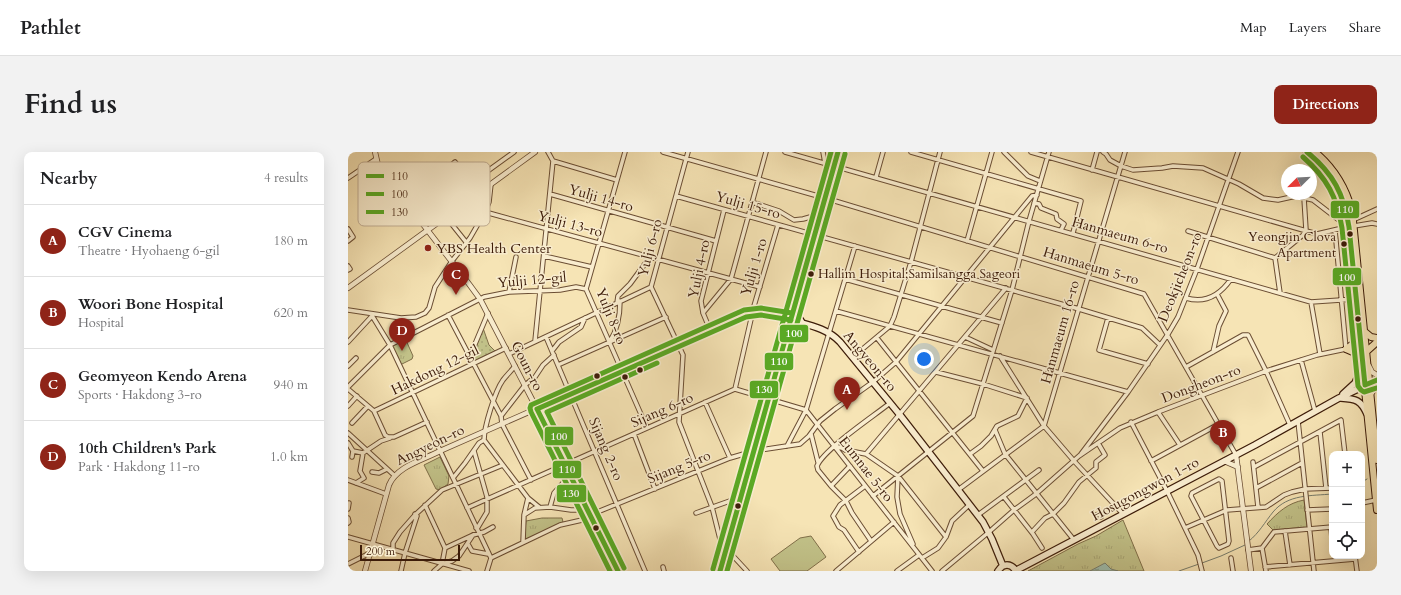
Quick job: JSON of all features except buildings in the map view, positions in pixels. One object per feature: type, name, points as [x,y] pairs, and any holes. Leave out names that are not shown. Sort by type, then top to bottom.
[{"type":"main road","points":[[791,320],[838,152]]},
{"type":"main road","points":[[1307,152],[1324,166],[1338,186],[1345,203],[1351,225],[1365,332],[1364,353],[1368,418],[1377,510]]},
{"type":"main road","points":[[1315,152],[1339,180],[1349,201],[1356,299],[1360,339],[1364,353]]},
{"type":"main road","points":[[795,306],[803,324]]},
{"type":"main road","name":"Angyeon-ro","points":[[791,320],[830,333],[838,339],[900,415],[978,515],[989,532],[1003,566]]},
{"type":"main road","points":[[1365,332],[1371,337],[1377,338]]},
{"type":"main road","points":[[1346,349],[1360,339]]},
{"type":"main road","points":[[1364,353],[1377,342]]},
{"type":"main road","points":[[1346,349],[1364,353]]},
{"type":"main road","points":[[1339,398],[1355,383],[1365,364]]},
{"type":"main road","name":"Hosugongwon 1-ro","points":[[1015,571],[1236,455],[1339,398],[1377,380]]},
{"type":"main road","points":[[1367,384],[1371,394],[1377,460]]},
{"type":"main road","points":[[1339,398],[1352,398],[1358,400],[1364,408],[1368,418]]},
{"type":"main road","points":[[998,571],[1003,566],[1010,565],[1015,571]]},
{"type":"street","name":"Goun-ro","points":[[375,152],[377,162]]},
{"type":"street","points":[[490,169],[514,152]]},
{"type":"street","points":[[490,193],[491,184],[535,152]]},
{"type":"street","points":[[535,341],[553,161],[548,152]]},
{"type":"street","name":"Yulji 8-ro","points":[[625,152],[586,289],[647,428]]},
{"type":"street","name":"Hanmaeum 5-ro","points":[[663,152],[920,226],[1144,294],[1236,455]]},
{"type":"street","name":"Yulji 6-ro","points":[[678,414],[684,359],[680,346],[651,287],[688,152]]},
{"type":"street","points":[[704,313],[731,279],[766,152]]},
{"type":"street","name":"Hanmaeum 6-ro","points":[[785,152],[797,154],[1311,302]]},
{"type":"street","points":[[823,152],[825,163]]},
{"type":"street","points":[[876,177],[883,152]]},
{"type":"street","points":[[911,152],[1081,202],[1072,233]]},
{"type":"street","points":[[853,357],[890,326],[911,262],[940,152]]},
{"type":"street","points":[[968,241],[992,152]]},
{"type":"street","points":[[1004,152],[1028,176],[1040,180]]},
{"type":"street","points":[[1031,152],[1048,154],[1092,170],[1317,234],[1351,225],[1377,224]]},
{"type":"street","points":[[1092,170],[1097,152]]},
{"type":"street","points":[[1104,152],[1110,160],[1133,170],[1173,166],[1203,168],[1239,184],[1263,198],[1281,199]]},
{"type":"street","name":"Hanmaeum 16-ro","points":[[1044,426],[1124,152]]},
{"type":"street","name":"Deokjicheon-ro","points":[[1079,456],[1148,364],[1178,317],[1197,269],[1238,152]]},
{"type":"street","points":[[873,496],[974,416],[1012,290],[1028,221],[1037,196],[1048,154]]},
{"type":"street","points":[[372,162],[376,159]]},
{"type":"street","points":[[553,161],[617,180]]},
{"type":"street","points":[[348,178],[358,171]]},
{"type":"street","name":"Yulji 14-ro","points":[[550,194],[716,242]]},
{"type":"street","name":"Yulji 15-ro","points":[[676,196],[1006,288],[1142,328],[1160,345]]},
{"type":"street","points":[[966,277],[1032,196],[1037,196]]},
{"type":"street","points":[[1275,258],[1303,235],[1306,230],[1304,200]]},
{"type":"street","points":[[1313,200],[1351,225]]},
{"type":"street","points":[[752,202],[779,211],[794,220],[820,214]]},
{"type":"street","points":[[1034,203],[1039,204],[1041,208],[1056,214],[1057,219],[1064,224],[1061,230]]},
{"type":"street","points":[[1351,225],[1377,209]]},
{"type":"street","name":"Yulji 4-ro","points":[[711,332],[701,302],[724,210]]},
{"type":"street","name":"Yulji 13-ro","points":[[490,213],[760,287]]},
{"type":"street","name":"Yulji 1-ro","points":[[735,389],[752,315],[778,225]]},
{"type":"street","name":"Goun-ro","points":[[424,226],[480,299],[488,313],[618,571]]},
{"type":"street","points":[[348,288],[434,226]]},
{"type":"street","points":[[453,226],[466,242]]},
{"type":"street","points":[[348,310],[371,315],[405,318],[416,317],[423,314],[429,308],[436,287],[452,261],[477,226]]},
{"type":"street","points":[[348,229],[353,237],[348,241]]},
{"type":"street","points":[[1335,230],[1346,349]]},
{"type":"street","points":[[1188,231],[1275,258]]},
{"type":"street","points":[[786,446],[806,410],[855,246]]},
{"type":"street","points":[[544,256],[592,267]]},
{"type":"street","points":[[509,292],[516,257]]},
{"type":"street","points":[[609,342],[620,315],[618,296],[630,284],[650,257]]},
{"type":"street","points":[[1275,258],[1280,293]]},
{"type":"street","points":[[348,266],[350,269],[348,270]]},
{"type":"street","name":"Sijang 5-ro","points":[[491,558],[560,525],[591,517],[617,504],[730,458],[754,451],[800,444],[811,434],[820,421],[834,409],[873,382],[896,362],[966,277]]},
{"type":"street","points":[[845,279],[1002,323]]},
{"type":"street","points":[[1186,298],[1197,301],[1204,300],[1217,294],[1231,279]]},
{"type":"street","name":"Yulji 12-gil","points":[[348,388],[390,345],[448,314],[480,299],[509,292],[560,290],[576,287],[586,289]]},
{"type":"street","points":[[509,354],[651,287]]},
{"type":"street","points":[[866,454],[1006,288]]},
{"type":"street","points":[[1212,352],[1219,326],[1226,311],[1217,294]]},
{"type":"street","points":[[1320,354],[1311,302],[1356,299]]},
{"type":"street","points":[[836,311],[959,345],[993,352]]},
{"type":"street","name":"Hakdong 12-gil","points":[[470,356],[488,313]]},
{"type":"street","points":[[448,314],[494,402],[501,416],[502,424],[531,480]]},
{"type":"street","points":[[348,342],[371,315]]},
{"type":"street","points":[[371,315],[390,345],[491,558],[487,571]]},
{"type":"street","name":"Angyeon-ro","points":[[365,571],[386,494],[395,476],[404,469],[440,451],[752,315],[764,315],[791,320]]},
{"type":"street","points":[[558,365],[666,317]]},
{"type":"street","points":[[501,416],[525,385],[535,377],[553,353],[559,342],[582,327],[585,318]]},
{"type":"street","points":[[1108,318],[1099,350],[1148,364]]},
{"type":"street","points":[[720,571],[791,320]]},
{"type":"street","points":[[1186,367],[1243,335],[1248,335],[1290,425]]},
{"type":"street","name":"Sijang 2-ro","points":[[546,337],[645,571]]},
{"type":"street","points":[[965,337],[1000,356],[1128,392]]},
{"type":"street","points":[[877,338],[983,471]]},
{"type":"street","name":"Hakdong 12-gil","points":[[374,412],[506,348]]},
{"type":"street","name":"Dongheon-ro","points":[[942,571],[1014,510],[1036,494],[1079,456],[1120,428],[1131,422],[1266,371],[1320,354],[1346,349]]},
{"type":"street","points":[[1000,356],[1026,398]]},
{"type":"street","points":[[348,366],[356,358]]},
{"type":"street","points":[[1300,360],[1315,411]]},
{"type":"street","points":[[1365,364],[1377,375]]},
{"type":"street","name":"Angyeon-ro","points":[[484,432],[502,381],[515,366]]},
{"type":"street","points":[[936,372],[983,384],[1026,398]]},
{"type":"street","points":[[1371,394],[1377,386]]},
{"type":"street","points":[[348,388],[374,412],[384,434],[389,437]]},
{"type":"street","points":[[735,389],[806,410]]},
{"type":"street","name":"Sijang 6-ro","points":[[467,508],[735,389]]},
{"type":"street","points":[[348,406],[356,396]]},
{"type":"street","name":"Hanmaeum 16-ro","points":[[1026,398],[1044,426]]},
{"type":"street","name":"Hanmaeum 16-ro","points":[[970,454],[981,446],[997,426],[1018,416],[1026,398]]},
{"type":"street","points":[[705,402],[730,458]]},
{"type":"street","points":[[818,462],[834,446],[890,403]]},
{"type":"street","points":[[352,423],[368,406]]},
{"type":"street","name":"Eumnae 5-ro","points":[[806,410],[932,571]]},
{"type":"street","points":[[1158,412],[1180,445]]},
{"type":"street","points":[[678,414],[679,422],[712,507],[721,543],[747,571]]},
{"type":"street","points":[[1254,467],[1341,420],[1345,451]]},
{"type":"street","points":[[1298,421],[1314,571]]},
{"type":"street","points":[[353,451],[365,452],[389,437],[394,437],[426,422]]},
{"type":"street","points":[[1131,422],[1185,528],[1199,558],[1202,570]]},
{"type":"street","points":[[1152,461],[1218,424]]},
{"type":"street","points":[[958,490],[1044,426],[1123,514]]},
{"type":"street","points":[[995,430],[1005,454],[1074,540]]},
{"type":"street","points":[[484,432],[484,440],[517,486],[539,508]]},
{"type":"street","points":[[1185,528],[1226,510],[1268,506],[1284,495],[1326,488],[1320,432]]},
{"type":"street","points":[[348,433],[365,452],[395,476]]},
{"type":"street","points":[[634,434],[654,489]]},
{"type":"street","points":[[811,434],[818,462],[818,470],[846,501],[852,513],[871,541]]},
{"type":"street","points":[[352,437],[348,442],[353,451],[352,458]]},
{"type":"street","points":[[453,478],[459,472],[479,443],[484,440]]},
{"type":"street","points":[[1032,532],[1045,518],[1064,503],[1074,488],[1096,468],[1096,462],[1105,454],[1098,443]]},
{"type":"street","points":[[834,446],[845,450],[866,454],[898,476],[946,537]]},
{"type":"street","points":[[474,451],[487,499],[486,514],[476,528]]},
{"type":"street","points":[[356,483],[364,478],[360,471],[365,452]]},
{"type":"street","points":[[1236,455],[1251,571]]},
{"type":"street","points":[[1224,461],[1238,467]]},
{"type":"street","points":[[1253,462],[1258,507]]},
{"type":"street","points":[[1256,488],[1302,464]]},
{"type":"street","points":[[393,550],[392,544],[403,528],[442,490],[502,465]]},
{"type":"street","points":[[831,486],[850,466]]},
{"type":"street","points":[[372,472],[379,473],[387,469]]},
{"type":"street","points":[[978,515],[1039,470]]},
{"type":"street","points":[[550,506],[554,493],[561,487],[570,475]]},
{"type":"street","points":[[898,476],[897,497],[900,514],[915,549]]},
{"type":"street","points":[[348,480],[386,494]]},
{"type":"street","points":[[1219,480],[1222,481],[1229,541],[1228,544],[1219,548],[1203,520],[1191,496],[1192,493],[1219,480]]},
{"type":"street","points":[[859,552],[844,530],[839,527],[833,516],[840,505],[865,486]]},
{"type":"street","points":[[696,513],[741,497]]},
{"type":"street","points":[[1004,497],[1032,532],[1042,548]]},
{"type":"street","points":[[522,542],[524,515],[528,498]]},
{"type":"street","points":[[1365,502],[1376,500]]},
{"type":"street","points":[[348,510],[350,503]]},
{"type":"street","points":[[897,571],[921,556],[938,548],[946,537],[952,521],[970,505]]},
{"type":"street","points":[[425,506],[445,548],[442,564]]},
{"type":"street","points":[[524,515],[535,508],[550,506],[571,510],[588,510]]},
{"type":"street","points":[[1307,510],[1329,509]]},
{"type":"street","points":[[401,571],[417,516],[416,514]]},
{"type":"street","points":[[348,518],[348,523]]},
{"type":"street","points":[[836,571],[894,522]]},
{"type":"street","points":[[445,548],[493,527]]},
{"type":"street","points":[[1329,527],[1274,532],[1262,548],[1265,569],[1329,559]]},
{"type":"street","points":[[1285,531],[1290,565]]},
{"type":"street","points":[[434,571],[442,564],[452,561],[460,556],[473,535]]},
{"type":"street","points":[[348,537],[469,571]]},
{"type":"street","points":[[468,544],[472,551],[488,554]]},
{"type":"street","points":[[1248,550],[1262,548]]},
{"type":"street","points":[[348,564],[370,553]]},
{"type":"street","points":[[1231,558],[1232,571]]},
{"type":"street","points":[[1355,559],[1357,571]]},
{"type":"green space","points":[[483,328],[489,345],[495,351],[475,361],[472,356]]},
{"type":"green space","points":[[405,338],[413,356],[412,359],[400,365],[391,345]]},
{"type":"green space","points":[[440,457],[449,476],[448,484],[440,490],[436,489],[424,465]]},
{"type":"green space","points":[[1304,500],[1307,527],[1273,530],[1267,524],[1293,503]]},
{"type":"green space","points":[[542,518],[562,518],[563,522],[524,540],[526,521]]},
{"type":"green space","points":[[1123,520],[1144,571],[1028,571],[1096,536]]},
{"type":"green space","points":[[811,536],[826,557],[807,571],[780,571],[771,559],[800,538]]},
{"type":"water","points":[[1105,563],[1111,569],[1118,571],[1090,571]]},
{"type":"waterway","points":[[1249,541],[1279,506],[1300,497],[1329,494]]},
{"type":"waterway","points":[[1202,563],[1245,545]]},
{"type":"waterway","points":[[1179,571],[1199,564]]},
{"type":"transit line","name":"130","points":[[713,569],[831,152]]},
{"type":"transit line","name":"110","points":[[720,571],[838,152]]},
{"type":"transit line","name":"110","points":[[1307,152],[1324,168],[1330,176],[1336,185],[1344,204],[1349,227],[1365,385],[1377,380]]},
{"type":"transit line","name":"100","points":[[727,571],[845,154]]},
{"type":"transit line","name":"100","points":[[1303,157],[1319,173],[1330,189],[1340,217],[1358,386],[1364,392],[1377,388]]},
{"type":"transit line","name":"130","points":[[610,571],[531,412],[531,405],[744,310],[761,308],[792,313]]},
{"type":"transit line","name":"110","points":[[618,571],[537,409],[746,317],[761,315],[791,320]]},
{"type":"transit line","name":"100","points":[[624,568],[547,412],[657,363]]},
{"type":"place","name":"Yeongjin Clova Apartment","points":[[1344,244]]},
{"type":"place","name":"YBS Health Center","points":[[428,248]]},
{"type":"place","name":"Hallim Hospital;Samilsangga Sageori","points":[[811,274]]},
{"type":"place","name":"Geomyeon Kendo Arena","points":[[456,295]]},
{"type":"place","name":"10th Children's Park","points":[[402,351]]},
{"type":"place","name":"CGV Cinema","points":[[847,410]]},
{"type":"place","name":"Woori Bone Hospital","points":[[1223,453]]}]
